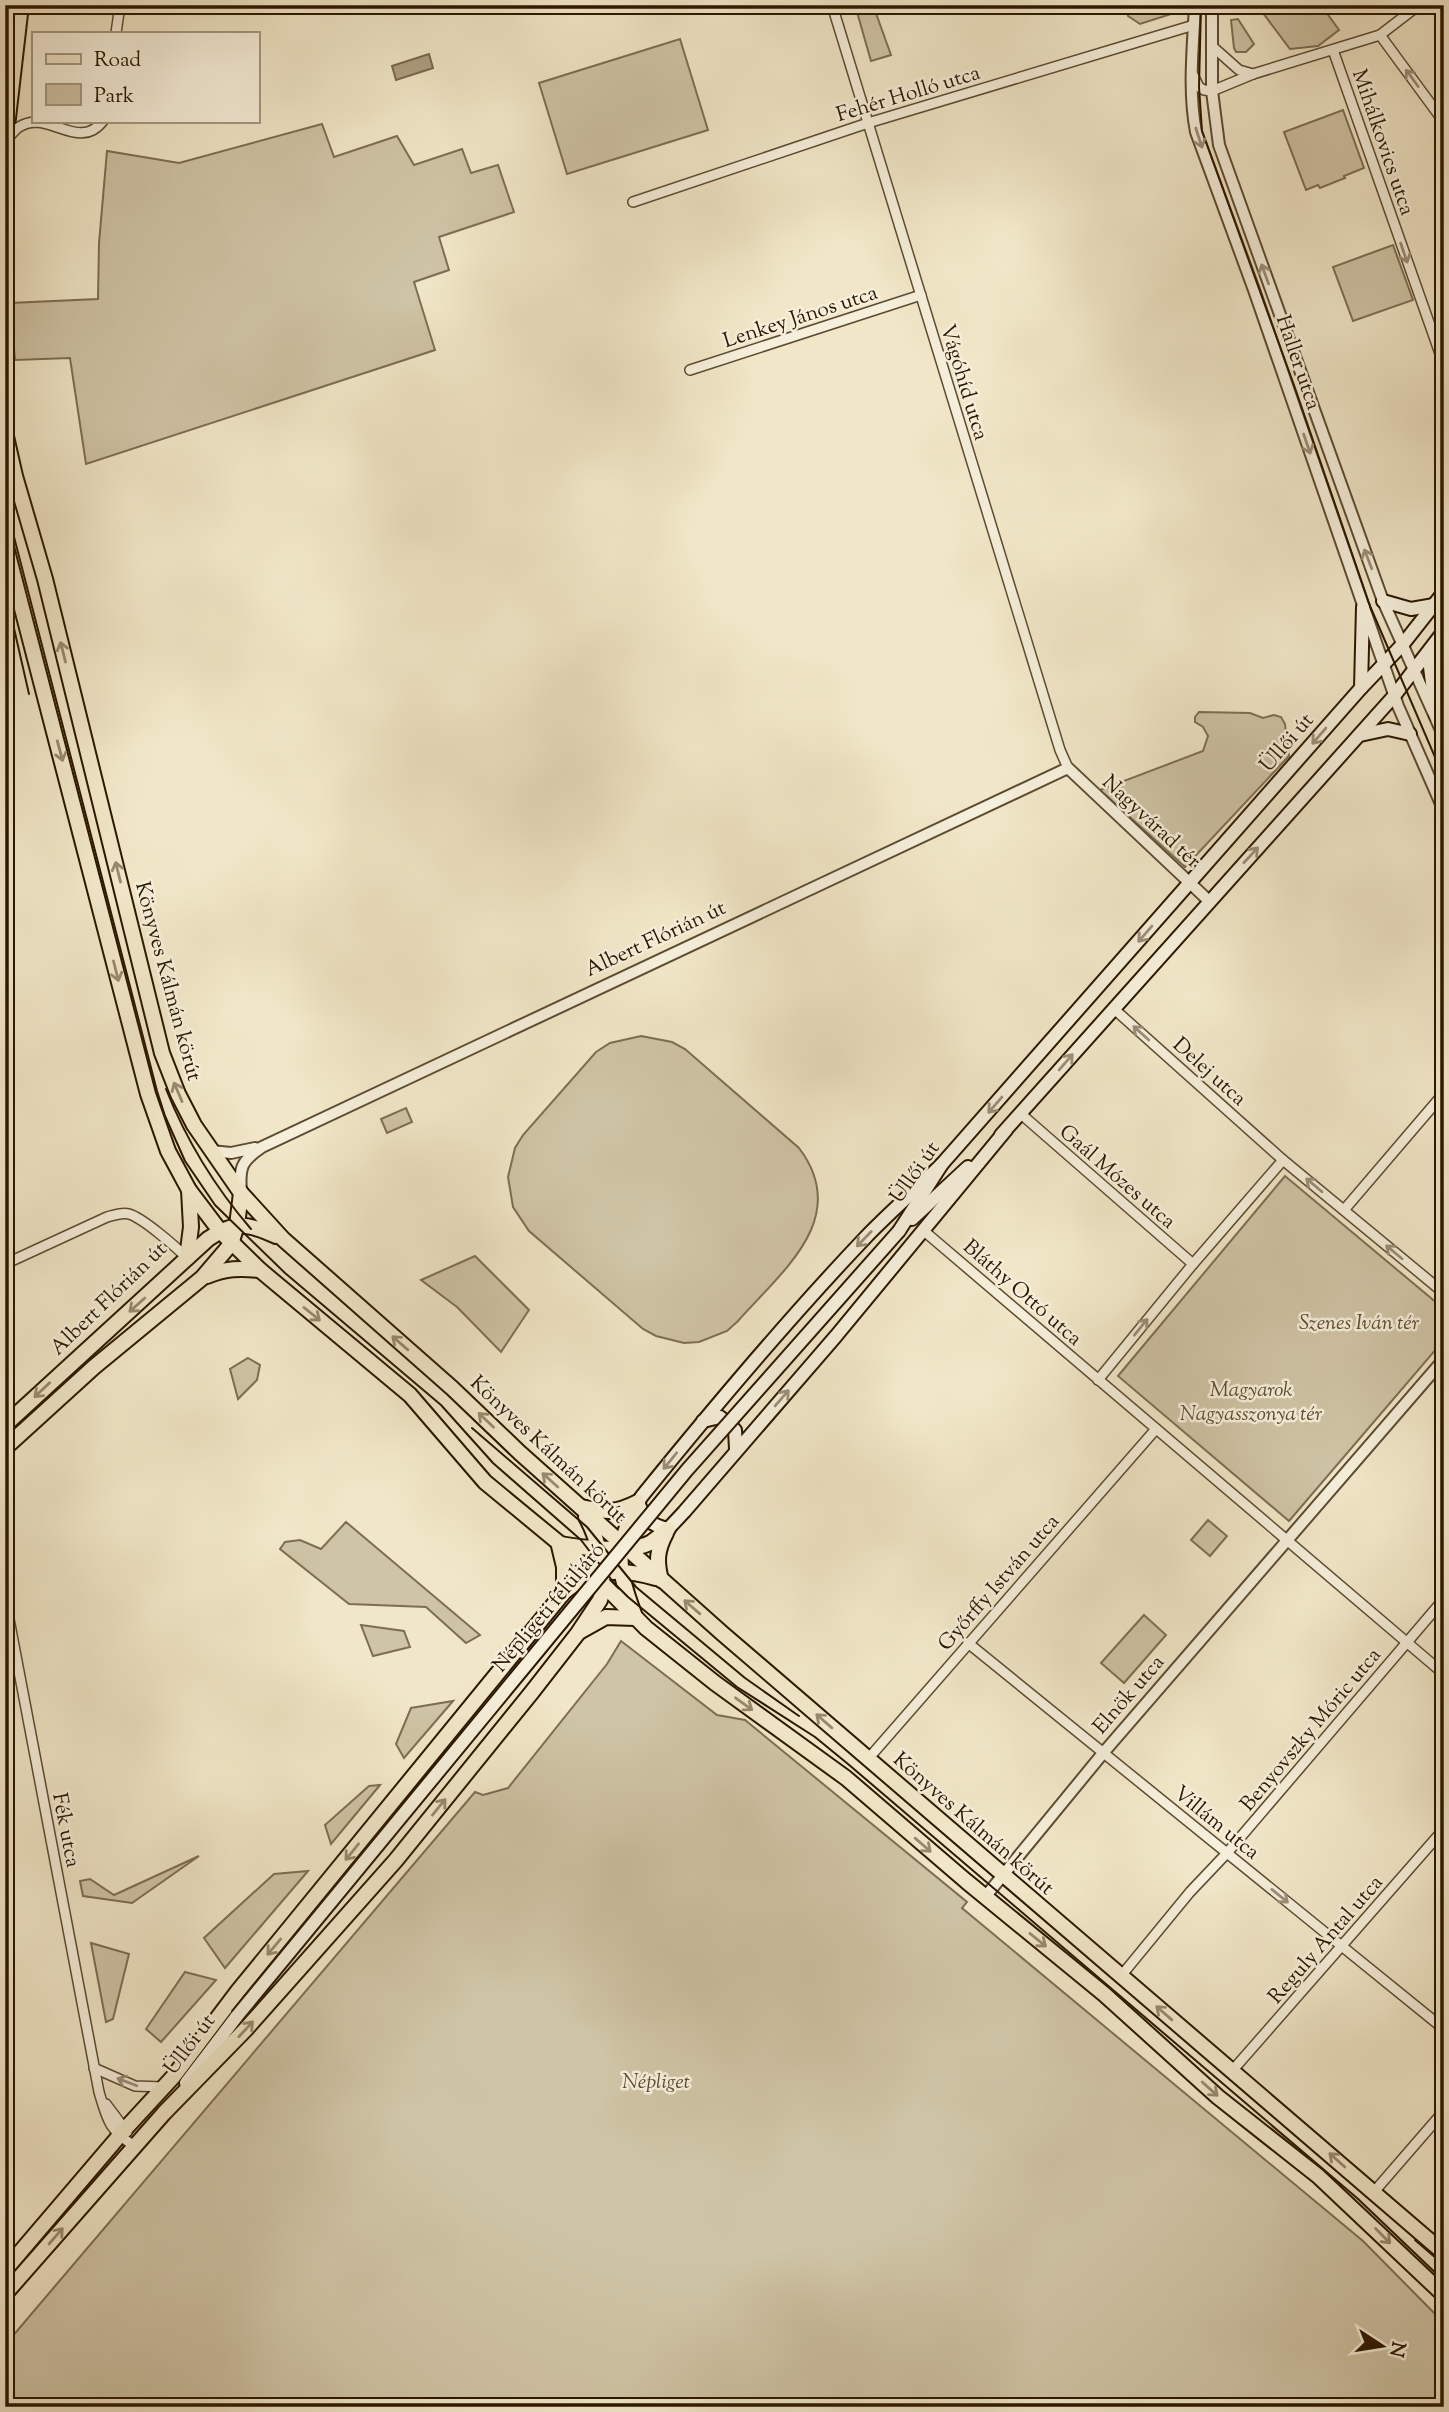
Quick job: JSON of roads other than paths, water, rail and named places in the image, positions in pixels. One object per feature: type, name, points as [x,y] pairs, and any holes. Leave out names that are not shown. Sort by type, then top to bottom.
[{"type":"main road","points":[[5,142],[21,5]]},
{"type":"main road","name":"Könyves Kálmán körút","points":[[5,432],[45,579],[162,1053],[183,1104],[211,1151],[241,1193],[283,1239],[452,1388],[622,1546],[1444,2253]]},
{"type":"main road","points":[[5,543],[11,587],[148,1094],[169,1152],[189,1190],[220,1231],[260,1270],[411,1395],[485,1482],[598,1577],[635,1618],[715,1684],[846,1778],[1104,1994],[1218,2096],[1318,2176],[1444,2295]]},
{"type":"main road","name":"Üllői út","points":[[899,1231],[942,1164],[1361,688],[1403,644],[1444,592]]},
{"type":"main road","points":[[1383,601],[1411,609],[1434,605]]},
{"type":"main road","points":[[1361,688],[1363,607]]},
{"type":"main road","points":[[1436,715],[1430,667],[1440,636]]},
{"type":"main road","name":"Üllői út","points":[[899,1231],[1021,1114],[1394,696],[1440,636]]},
{"type":"main road","points":[[1359,735],[1388,729],[1410,734]]},
{"type":"main road","points":[[559,1544],[600,1548],[650,1543],[668,1529],[836,1336],[1006,1130]]},
{"type":"main road","points":[[635,1618],[621,1572],[624,1530],[638,1502],[703,1421],[842,1263],[942,1164]]},
{"type":"main road","points":[[187,1258],[191,1227],[189,1190]]},
{"type":"main road","points":[[231,1244],[237,1225],[241,1193]]},
{"type":"main road","points":[[187,1258],[220,1231],[237,1225],[249,1225],[283,1239]]},
{"type":"main road","name":"Népligeti felüljáró","points":[[237,2016],[687,1471],[899,1231]]},
{"type":"main road","name":"Albert Flórián út","points":[[5,1448],[94,1367],[202,1278],[231,1244]]},
{"type":"main road","name":"Albert Flórián út","points":[[5,1425],[187,1258]]},
{"type":"main road","points":[[202,1278],[236,1268],[260,1270]]},
{"type":"main road","points":[[703,1421],[720,1417],[735,1430],[736,1449]]},
{"type":"main road","points":[[580,1507],[619,1512],[638,1502]]},
{"type":"main road","points":[[638,1502],[643,1516],[653,1526],[668,1529]]},
{"type":"main road","points":[[164,2113],[246,2029],[387,1870],[578,1633],[600,1600],[600,1548],[594,1530],[580,1507]]},
{"type":"main road","points":[[661,1580],[657,1562],[659,1547],[668,1529]]},
{"type":"main road","points":[[559,1544],[564,1558],[564,1592]]},
{"type":"main road","points":[[168,2082],[238,1991],[564,1592],[578,1580],[621,1572],[639,1573],[661,1580]]},
{"type":"main road","points":[[578,1633],[606,1617],[635,1618]]},
{"type":"main road","points":[[528,1636],[547,1638],[558,1652],[556,1660]]},
{"type":"main road","points":[[506,1665],[509,1681],[514,1688],[527,1695],[533,1692]]},
{"type":"main road","name":"Üllői út","points":[[5,2270],[122,2132],[168,2082],[237,2016]]},
{"type":"main road","name":"Üllői út","points":[[5,2294],[164,2113],[237,2016]]},
{"type":"street","points":[[116,32],[120,5]]},
{"type":"street","name":"Vágóhíd utca","points":[[832,5],[1060,750],[1068,768]]},
{"type":"street","name":"Haller utca","points":[[1195,5],[1191,70],[1196,132],[1259,302],[1394,696],[1444,811]]},
{"type":"street","name":"Haller utca","points":[[1212,5],[1212,91],[1219,145],[1383,601],[1444,737]]},
{"type":"street","points":[[1191,70],[1199,87],[1212,91],[1253,74],[1380,35],[1419,5]]},
{"type":"street","name":"Fehér Holló utca","points":[[633,202],[868,123],[1194,25]]},
{"type":"street","points":[[1380,35],[1444,122]]},
{"type":"street","points":[[1212,46],[1239,70],[1253,74]]},
{"type":"street","name":"Mihálkovics utca","points":[[1333,50],[1444,365]]},
{"type":"street","points":[[5,142],[19,126],[28,123],[38,122],[79,134],[90,132],[102,122]]},
{"type":"street","name":"Lenkey János utca","points":[[690,370],[921,295]]},
{"type":"street","name":"Nagyvárad tér","points":[[1068,768],[1209,901]]},
{"type":"street","name":"Albert Flórián út","points":[[241,1193],[241,1169],[247,1157],[262,1147],[1068,768]]},
{"type":"street","name":"Delej utca","points":[[1114,1008],[1283,1160]]},
{"type":"street","points":[[1344,1210],[1444,1093]]},
{"type":"street","name":"Gaál Mózes utca","points":[[1021,1114],[1193,1264]]},
{"type":"street","name":"Albert Flórián út","points":[[211,1151],[231,1153],[262,1147]]},
{"type":"street","points":[[1444,1293],[1283,1160],[1098,1380],[1444,1674]]},
{"type":"street","name":"Albert Flórián út","points":[[5,1264],[120,1213],[133,1216],[187,1258]]},
{"type":"street","name":"Bláthy Ottó utca","points":[[924,1231],[1098,1380]]},
{"type":"street","points":[[1287,1541],[1444,1359]]},
{"type":"street","name":"Győrffy István utca","points":[[868,1759],[1156,1429]]},
{"type":"street","name":"Elnök utca","points":[[985,1896],[1104,1752],[1287,1541]]},
{"type":"street","name":"Fék utca","points":[[5,1598],[99,2092],[122,2132],[135,2146]]},
{"type":"street","name":"Benyovszky Móric utca","points":[[1121,1976],[1190,1892],[1227,1853],[1444,1599]]},
{"type":"street","name":"Villám utca","points":[[968,1643],[1444,2028]]},
{"type":"street","name":"Reguly Antal utca","points":[[1232,2071],[1444,1829]]},
{"type":"street","points":[[94,2068],[135,2086],[168,2082]]},
{"type":"street","points":[[1373,2193],[1444,2111]]},
{"type":"tram line","points":[[5,56],[10,5]]},
{"type":"tram line","points":[[1201,5],[1199,87],[1202,131],[1370,606],[1444,778]]},
{"type":"tram line","points":[[5,483],[13,511]]},
{"type":"tram line","points":[[5,502],[157,1091],[185,1161],[215,1205],[285,1273],[441,1405],[493,1463],[581,1540],[628,1597],[737,1687],[815,1737],[848,1764],[1357,2198],[1444,2281]]},
{"type":"tram line","points":[[5,589],[29,694]]},
{"type":"tram line","points":[[166,1089],[202,1163],[251,1229]]},
{"type":"tram line","points":[[472,1428],[587,1527],[636,1587],[745,1678],[799,1716]]},
{"type":"tram line","points":[[1415,2240],[1444,2265]]},
{"type":"park label","name":"Szenes Iván tér","points":[[1359,1322]]},
{"type":"park label","name":"Magyarok Nagyasszonya tér","points":[[1251,1401]]},
{"type":"park label","name":"Népliget","points":[[656,2081]]}]
